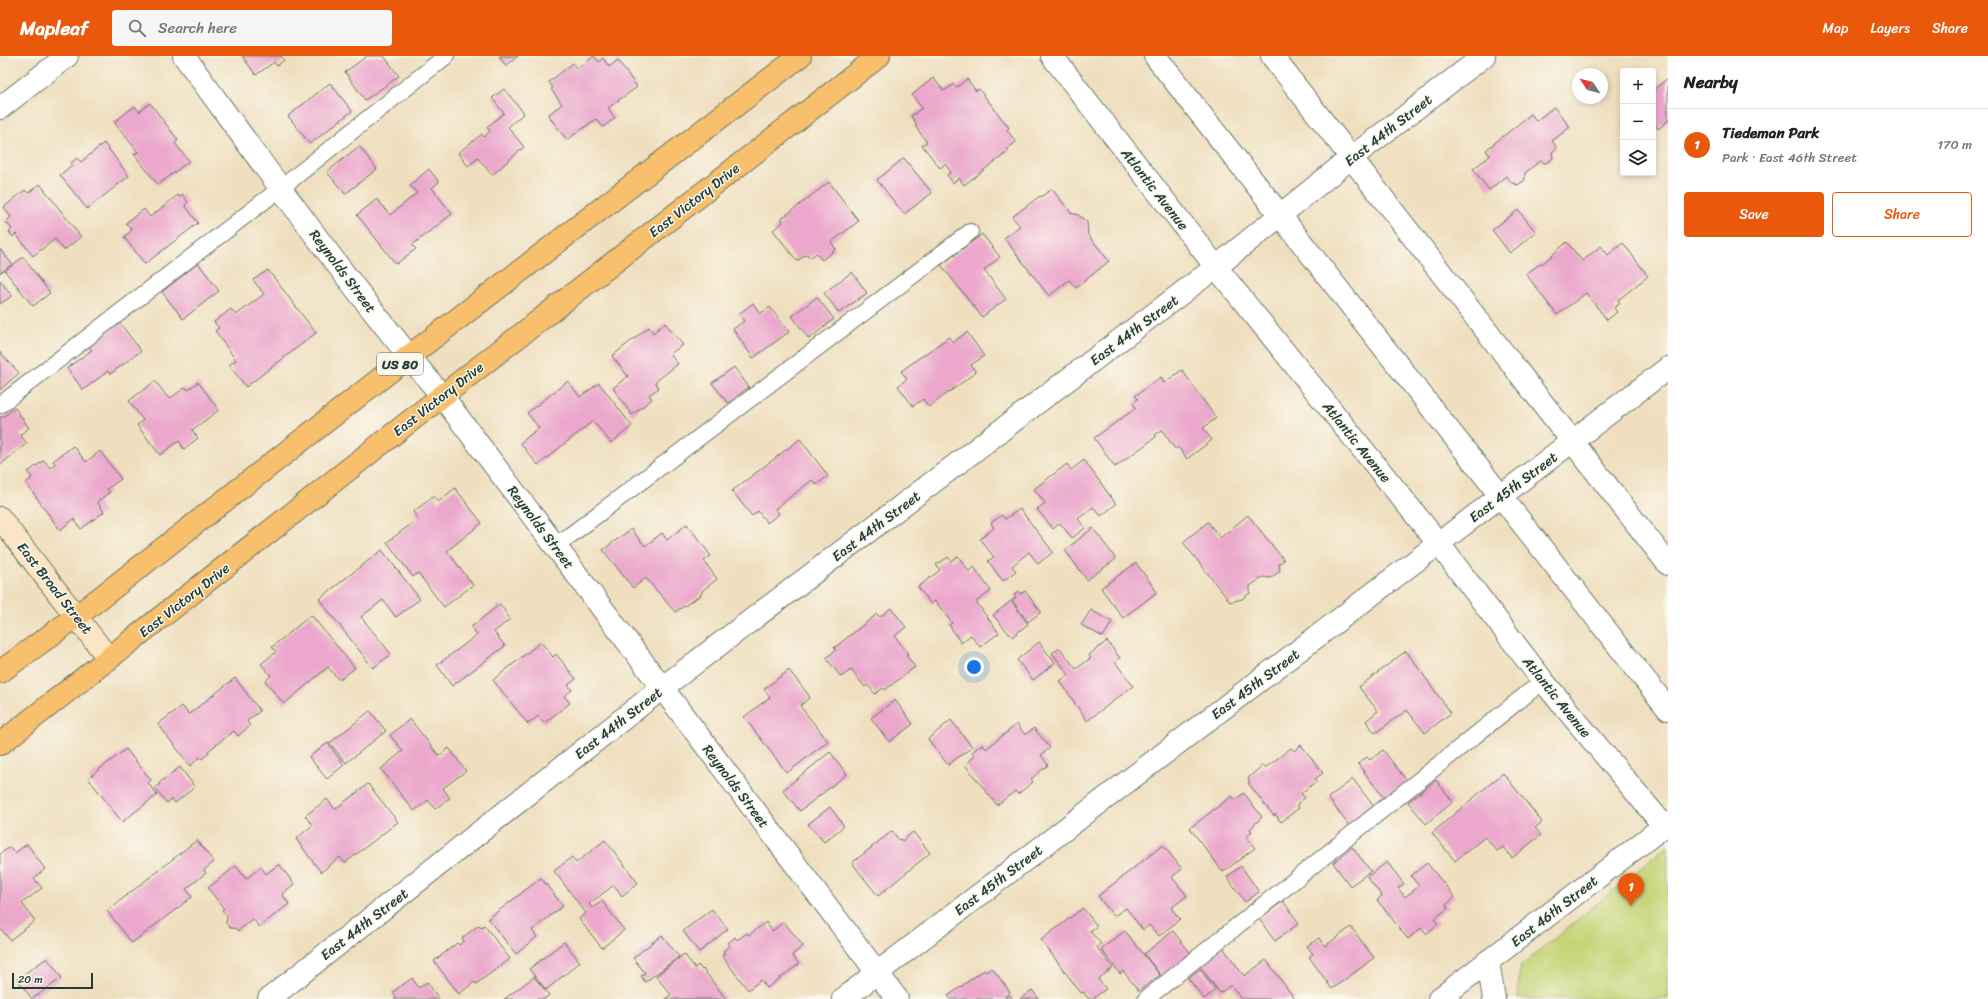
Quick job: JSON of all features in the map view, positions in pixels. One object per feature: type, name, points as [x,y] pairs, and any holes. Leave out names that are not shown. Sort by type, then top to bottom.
[{"type":"main road","name":"US 80","points":[[0,672],[77,616],[408,357],[800,56]]},
{"type":"main road","name":"East Victory Drive","points":[[0,744],[442,396],[878,56]]},
{"type":"main road","name":"East Broad Street","points":[[0,518],[109,659]]},
{"type":"street","points":[[0,108],[67,56]]},
{"type":"street","name":"Reynolds Street","points":[[184,56],[280,188],[408,357],[442,396],[897,999]]},
{"type":"street","name":"Atlantic Avenue","points":[[1052,56],[1216,267],[1439,544],[1543,682],[1666,824]]},
{"type":"street","points":[[1155,56],[1668,709]]},
{"type":"street","points":[[1272,56],[1668,564]]},
{"type":"street","name":"East 44th Street","points":[[269,999],[662,688],[1216,267],[1351,158],[1484,56]]},
{"type":"street","name":"East 45th Street","points":[[842,999],[1668,368]]},
{"type":"street","name":"East 46th Street","points":[[1439,999],[1666,824]]},
{"type":"street","points":[[1488,961],[1494,999]]},
{"type":"lane","points":[[0,406],[280,188],[446,56]]},
{"type":"lane","points":[[556,546],[970,232]]},
{"type":"lane","points":[[1146,999],[1543,682]]},
{"type":"green space","points":[[1668,845],[1668,999],[1518,999],[1520,967]]},
{"type":"building","points":[[242,56],[281,56],[284,60],[277,66],[274,62],[256,75]]},
{"type":"building","points":[[367,56],[384,56],[399,76],[365,100],[345,72]]},
{"type":"building","points":[[499,56],[518,56],[506,66]]},
{"type":"building","points":[[594,56],[599,62],[603,58],[609,67],[618,60],[637,87],[608,108],[615,118],[603,127],[596,119],[567,140],[548,115],[562,104],[551,89],[553,88],[549,82],[573,63],[577,69]]},
{"type":"building","points":[[933,78],[944,91],[954,84],[957,87],[967,79],[976,91],[979,89],[1009,128],[1007,130],[1016,142],[1007,149],[1009,151],[964,185],[959,178],[953,183],[947,175],[951,172],[945,164],[940,168],[922,145],[927,142],[915,126],[917,125],[911,116],[922,108],[912,95]]},
{"type":"building","points":[[1668,78],[1668,121],[1658,129],[1656,126],[1656,88]]},
{"type":"building","points":[[330,83],[352,111],[310,144],[288,116]]},
{"type":"building","points":[[504,89],[524,113],[508,127],[524,147],[492,175],[478,158],[468,166],[458,153],[482,134],[484,137],[490,131],[487,127],[504,113],[492,98]]},
{"type":"building","points":[[150,103],[178,140],[175,143],[189,161],[158,185],[134,154],[138,152],[114,122],[135,106],[139,112]]},
{"type":"building","points":[[1554,107],[1570,127],[1552,141],[1557,148],[1552,152],[1553,158],[1546,163],[1540,161],[1525,173],[1525,180],[1518,185],[1512,183],[1506,176],[1489,190],[1473,169],[1490,156],[1486,150],[1531,114],[1536,121]]},
{"type":"building","points":[[104,143],[129,176],[87,209],[60,175],[72,165],[71,163],[77,158],[81,162]]},
{"type":"building","points":[[359,146],[377,169],[345,194],[327,172]]},
{"type":"building","points":[[904,158],[932,193],[904,214],[877,180]]},
{"type":"building","points":[[429,169],[439,182],[432,188],[452,214],[412,245],[416,249],[396,264],[357,215],[377,199],[390,215],[417,193],[410,185]]},
{"type":"building","points":[[829,182],[859,221],[831,242],[836,249],[822,260],[816,253],[810,258],[807,254],[797,261],[773,230],[783,222],[781,219]]},
{"type":"building","points":[[40,184],[81,237],[64,250],[55,239],[33,256],[16,234],[13,237],[9,232],[12,229],[6,222],[11,217],[4,207],[25,190],[28,193]]},
{"type":"building","points":[[1052,189],[1072,214],[1077,214],[1087,222],[1088,235],[1109,261],[1076,288],[1069,280],[1049,296],[1004,238],[1020,226],[1012,217]]},
{"type":"building","points":[[182,194],[188,202],[185,205],[198,223],[145,264],[124,237],[132,230],[126,223],[144,209],[150,217],[178,195],[179,197]]},
{"type":"building","points":[[1518,210],[1536,232],[1510,253],[1492,230]]},
{"type":"building","points":[[982,234],[1000,257],[984,270],[1006,299],[982,317],[941,265]]},
{"type":"building","points":[[1567,242],[1582,261],[1601,246],[1608,255],[1623,243],[1648,276],[1618,300],[1620,303],[1614,308],[1617,312],[1607,320],[1586,293],[1557,315],[1526,274],[1541,263],[1542,264]]},
{"type":"building","points":[[0,249],[12,264],[0,273]]},
{"type":"building","points":[[23,257],[50,293],[33,306],[5,271]]},
{"type":"building","points":[[198,263],[219,291],[183,319],[162,292]]},
{"type":"building","points":[[268,270],[316,333],[246,387],[229,365],[236,360],[215,331],[219,328],[214,322],[231,309],[236,315],[264,294],[253,280]]},
{"type":"building","points":[[852,272],[867,293],[839,313],[824,293]]},
{"type":"building","points":[[0,280],[12,296],[0,304]]},
{"type":"building","points":[[817,297],[834,319],[809,339],[792,316]]},
{"type":"building","points":[[753,303],[760,314],[770,307],[789,332],[753,358],[733,329],[744,321],[739,314]]},
{"type":"building","points":[[120,323],[141,351],[110,374],[108,371],[83,390],[67,368],[92,350],[89,347]]},
{"type":"building","points":[[665,323],[683,345],[670,354],[678,364],[655,382],[659,388],[649,395],[652,399],[632,415],[613,388],[628,376],[612,356],[649,327],[653,333]]},
{"type":"building","points":[[967,332],[984,356],[971,365],[976,372],[929,407],[923,399],[913,406],[898,386],[907,379],[901,371],[949,337],[953,343]]},
{"type":"building","points":[[0,352],[19,373],[0,390]]},
{"type":"building","points":[[734,367],[749,387],[728,403],[712,383]]},
{"type":"building","points":[[1182,370],[1216,418],[1203,428],[1212,440],[1187,459],[1178,447],[1175,449],[1162,430],[1155,435],[1156,437],[1115,467],[1094,438],[1136,408],[1133,403],[1138,399],[1135,396],[1161,377],[1164,383]]},
{"type":"building","points":[[155,381],[169,399],[186,387],[188,390],[198,382],[219,410],[192,430],[198,438],[184,449],[179,441],[160,455],[137,425],[143,420],[129,401]]},
{"type":"building","points":[[568,381],[580,397],[599,383],[632,426],[611,443],[593,421],[538,465],[520,443],[539,428],[527,413]]},
{"type":"building","points":[[15,408],[29,428],[20,435],[27,443],[0,465],[0,417],[3,417]]},
{"type":"building","points":[[800,439],[828,476],[816,485],[812,480],[775,509],[779,514],[767,523],[758,511],[752,516],[732,491]]},
{"type":"building","points":[[73,446],[86,462],[100,451],[121,479],[107,489],[110,492],[97,502],[104,512],[81,529],[74,519],[60,530],[26,483],[32,478],[28,472],[44,460],[50,468],[55,464],[53,461]]},
{"type":"building","points":[[1084,460],[1116,504],[1101,516],[1093,507],[1078,519],[1085,528],[1072,538],[1060,523],[1053,529],[1037,509],[1045,503],[1034,489],[1067,464],[1071,470]]},
{"type":"building","points":[[455,488],[482,523],[447,551],[473,585],[444,607],[418,573],[413,577],[387,542],[418,519],[413,512],[434,496],[438,502]]},
{"type":"building","points":[[1020,509],[1053,552],[1038,564],[1029,552],[1012,566],[1016,571],[1003,581],[988,561],[994,557],[980,539],[994,528],[991,523],[1002,515],[1005,519]]},
{"type":"building","points":[[1248,515],[1284,560],[1279,564],[1280,571],[1271,578],[1263,577],[1250,586],[1250,593],[1242,599],[1230,602],[1183,542],[1208,522],[1220,538]]},
{"type":"building","points":[[687,524],[711,556],[704,561],[717,579],[702,591],[701,595],[675,612],[646,578],[633,588],[603,550],[631,529],[645,546],[662,533],[667,540]]},
{"type":"building","points":[[1093,528],[1116,559],[1087,580],[1065,550]]},
{"type":"building","points":[[382,550],[420,599],[396,617],[383,600],[361,617],[391,654],[373,668],[319,599]]},
{"type":"building","points":[[958,556],[969,571],[974,567],[991,591],[976,602],[999,633],[980,647],[971,635],[961,643],[949,625],[952,623],[935,601],[931,604],[918,587],[940,570],[936,565],[948,557],[951,561]]},
{"type":"building","points":[[1136,563],[1157,592],[1123,618],[1101,588]]},
{"type":"building","points":[[1019,591],[1021,594],[1025,591],[1041,612],[1028,622],[1012,600],[1016,598],[1014,595]]},
{"type":"building","points":[[1011,601],[1028,624],[1012,637],[993,615]]},
{"type":"building","points":[[500,604],[510,619],[494,632],[505,646],[452,686],[437,665],[477,635],[471,627]]},
{"type":"building","points":[[891,608],[906,627],[895,636],[915,667],[885,690],[883,688],[875,694],[868,685],[865,687],[851,670],[841,677],[826,658],[836,650],[834,648],[877,614],[880,617]]},
{"type":"building","points":[[1091,610],[1112,622],[1103,637],[1081,625]]},
{"type":"building","points":[[311,615],[355,668],[339,680],[328,667],[284,704],[265,681],[271,676],[261,664],[276,652],[272,647]]},
{"type":"building","points":[[1107,641],[1120,658],[1115,662],[1133,686],[1087,721],[1060,681],[1069,675],[1052,653],[1060,648],[1076,669],[1091,658],[1089,655]]},
{"type":"building","points":[[541,642],[553,657],[556,654],[576,679],[568,685],[572,690],[564,696],[570,703],[544,723],[538,716],[528,724],[493,680]]},
{"type":"building","points":[[1039,642],[1055,663],[1033,680],[1017,660]]},
{"type":"building","points":[[1406,651],[1451,713],[1425,733],[1407,710],[1375,733],[1366,721],[1378,711],[1359,687]]},
{"type":"building","points":[[789,670],[810,697],[800,706],[828,741],[787,773],[744,717],[770,697],[764,689]]},
{"type":"building","points":[[235,678],[260,711],[247,721],[250,726],[238,736],[234,731],[208,751],[209,753],[202,759],[200,757],[190,766],[158,724],[182,706],[189,714]]},
{"type":"building","points":[[895,700],[913,724],[889,742],[871,718]]},
{"type":"building","points":[[370,711],[386,731],[346,763],[330,743]]},
{"type":"building","points":[[410,719],[439,756],[449,748],[466,771],[443,788],[450,798],[435,809],[428,800],[414,811],[381,769],[403,751],[390,735]]},
{"type":"building","points":[[951,720],[972,747],[948,765],[928,739]]},
{"type":"building","points":[[1017,724],[1025,735],[1034,728],[1050,748],[1041,755],[1048,765],[1031,779],[1033,782],[1018,794],[1015,791],[997,805],[965,765],[975,756],[972,752],[982,744],[986,749]]},
{"type":"building","points":[[328,743],[344,765],[327,779],[309,757]]},
{"type":"building","points":[[1301,745],[1323,773],[1315,779],[1317,781],[1301,793],[1305,798],[1297,804],[1299,808],[1281,822],[1275,814],[1274,816],[1248,783],[1250,782],[1248,778],[1263,765],[1265,768],[1291,748],[1294,751]]},
{"type":"building","points":[[126,749],[151,780],[148,783],[157,795],[122,822],[88,778]]},
{"type":"building","points":[[1383,750],[1407,781],[1384,798],[1358,764],[1367,757],[1370,760]]},
{"type":"building","points":[[830,752],[847,774],[800,811],[783,790]]},
{"type":"building","points":[[180,767],[195,787],[175,803],[172,799],[167,803],[155,788],[160,784],[159,783]]},
{"type":"building","points":[[1503,773],[1542,822],[1535,828],[1541,835],[1512,858],[1503,847],[1497,851],[1485,837],[1455,861],[1432,833]]},
{"type":"building","points":[[1353,779],[1374,807],[1350,827],[1328,798]]},
{"type":"building","points":[[1436,780],[1453,802],[1426,824],[1408,802]]},
{"type":"building","points":[[368,784],[398,822],[345,863],[340,857],[321,872],[296,839],[313,825],[305,816],[327,799],[335,809]]},
{"type":"building","points":[[1244,793],[1262,817],[1250,829],[1252,832],[1246,837],[1255,848],[1223,872],[1190,828],[1232,796],[1235,800]]},
{"type":"building","points":[[830,807],[844,826],[824,842],[808,824]]},
{"type":"building","points":[[892,831],[899,840],[900,839],[902,841],[913,832],[930,853],[878,896],[852,863]]},
{"type":"building","points":[[197,840],[214,862],[204,870],[206,873],[186,889],[192,897],[132,943],[107,911]]},
{"type":"building","points":[[605,840],[638,883],[622,896],[614,885],[589,904],[592,908],[602,901],[624,930],[602,948],[579,919],[586,913],[554,871],[572,857],[576,863]]},
{"type":"building","points":[[27,844],[45,869],[34,878],[42,888],[22,903],[35,921],[10,940],[0,928],[0,854],[10,847],[15,853]]},
{"type":"building","points":[[1163,845],[1182,869],[1172,877],[1187,896],[1171,908],[1180,919],[1159,936],[1149,925],[1143,930],[1126,908],[1114,916],[1098,896]]},
{"type":"building","points":[[1352,847],[1371,871],[1350,886],[1333,863]]},
{"type":"building","points":[[1387,862],[1404,884],[1398,888],[1405,897],[1419,886],[1411,876],[1427,863],[1455,897],[1446,905],[1448,908],[1434,919],[1438,924],[1426,934],[1421,928],[1408,939],[1377,900],[1382,896],[1367,877]]},
{"type":"building","points":[[279,864],[294,884],[282,894],[289,904],[259,927],[253,919],[238,931],[235,928],[230,928],[226,923],[227,916],[222,910],[224,909],[208,888],[236,866],[246,879],[261,867],[266,874]]},
{"type":"building","points":[[1241,866],[1259,892],[1245,902],[1227,877]]},
{"type":"building","points":[[541,878],[563,906],[532,930],[537,937],[516,954],[488,919]]},
{"type":"building","points":[[1283,901],[1299,923],[1275,941],[1259,919]]},
{"type":"building","points":[[1083,908],[1097,926],[1090,931],[1101,944],[1097,947],[1113,968],[1098,979],[1106,989],[1092,999],[1089,999],[1083,992],[1081,993],[1041,940]]},
{"type":"building","points":[[712,909],[728,929],[699,952],[683,931]]},
{"type":"building","points":[[766,922],[772,931],[784,922],[803,946],[792,955],[799,964],[767,988],[761,980],[748,990],[722,956],[725,953],[723,951],[730,946],[728,943],[735,937],[737,940],[747,933],[749,935]]},
{"type":"building","points":[[479,925],[481,927],[484,925],[510,959],[476,984],[474,982],[459,994],[434,961],[457,943],[459,945],[464,941],[462,938]]},
{"type":"building","points":[[1351,927],[1374,958],[1332,989],[1309,957],[1313,954],[1307,946],[1319,938],[1325,946]]},
{"type":"building","points":[[1125,931],[1160,975],[1139,991],[1123,971],[1120,974],[1101,949]]},
{"type":"building","points":[[1173,931],[1192,955],[1163,978],[1144,954]]},
{"type":"building","points":[[662,935],[679,957],[645,982],[641,976],[645,973],[633,958]]},
{"type":"building","points":[[564,942],[580,962],[546,990],[529,969]]},
{"type":"building","points":[[1222,946],[1244,976],[1266,960],[1295,999],[1241,999],[1231,985],[1220,993],[1200,966]]},
{"type":"building","points":[[684,954],[695,968],[698,965],[702,970],[703,969],[726,999],[665,999],[671,995],[656,976]]},
{"type":"building","points":[[47,958],[62,978],[32,999],[17,979]]},
{"type":"building","points":[[992,968],[1010,992],[1005,996],[1006,998],[1010,995],[1013,999],[950,999],[948,996],[984,970],[986,972]]},
{"type":"building","points":[[1200,969],[1216,990],[1204,999],[1188,978]]},
{"type":"building","points":[[534,977],[549,995],[544,999],[504,999]]},
{"type":"building","points":[[412,978],[419,988],[427,982],[439,999],[394,999],[396,997],[393,992]]},
{"type":"building","points":[[1032,990],[1039,999],[1020,999]]},
{"type":"place","name":"Tiedeman Park","points":[[1631,906]]}]
